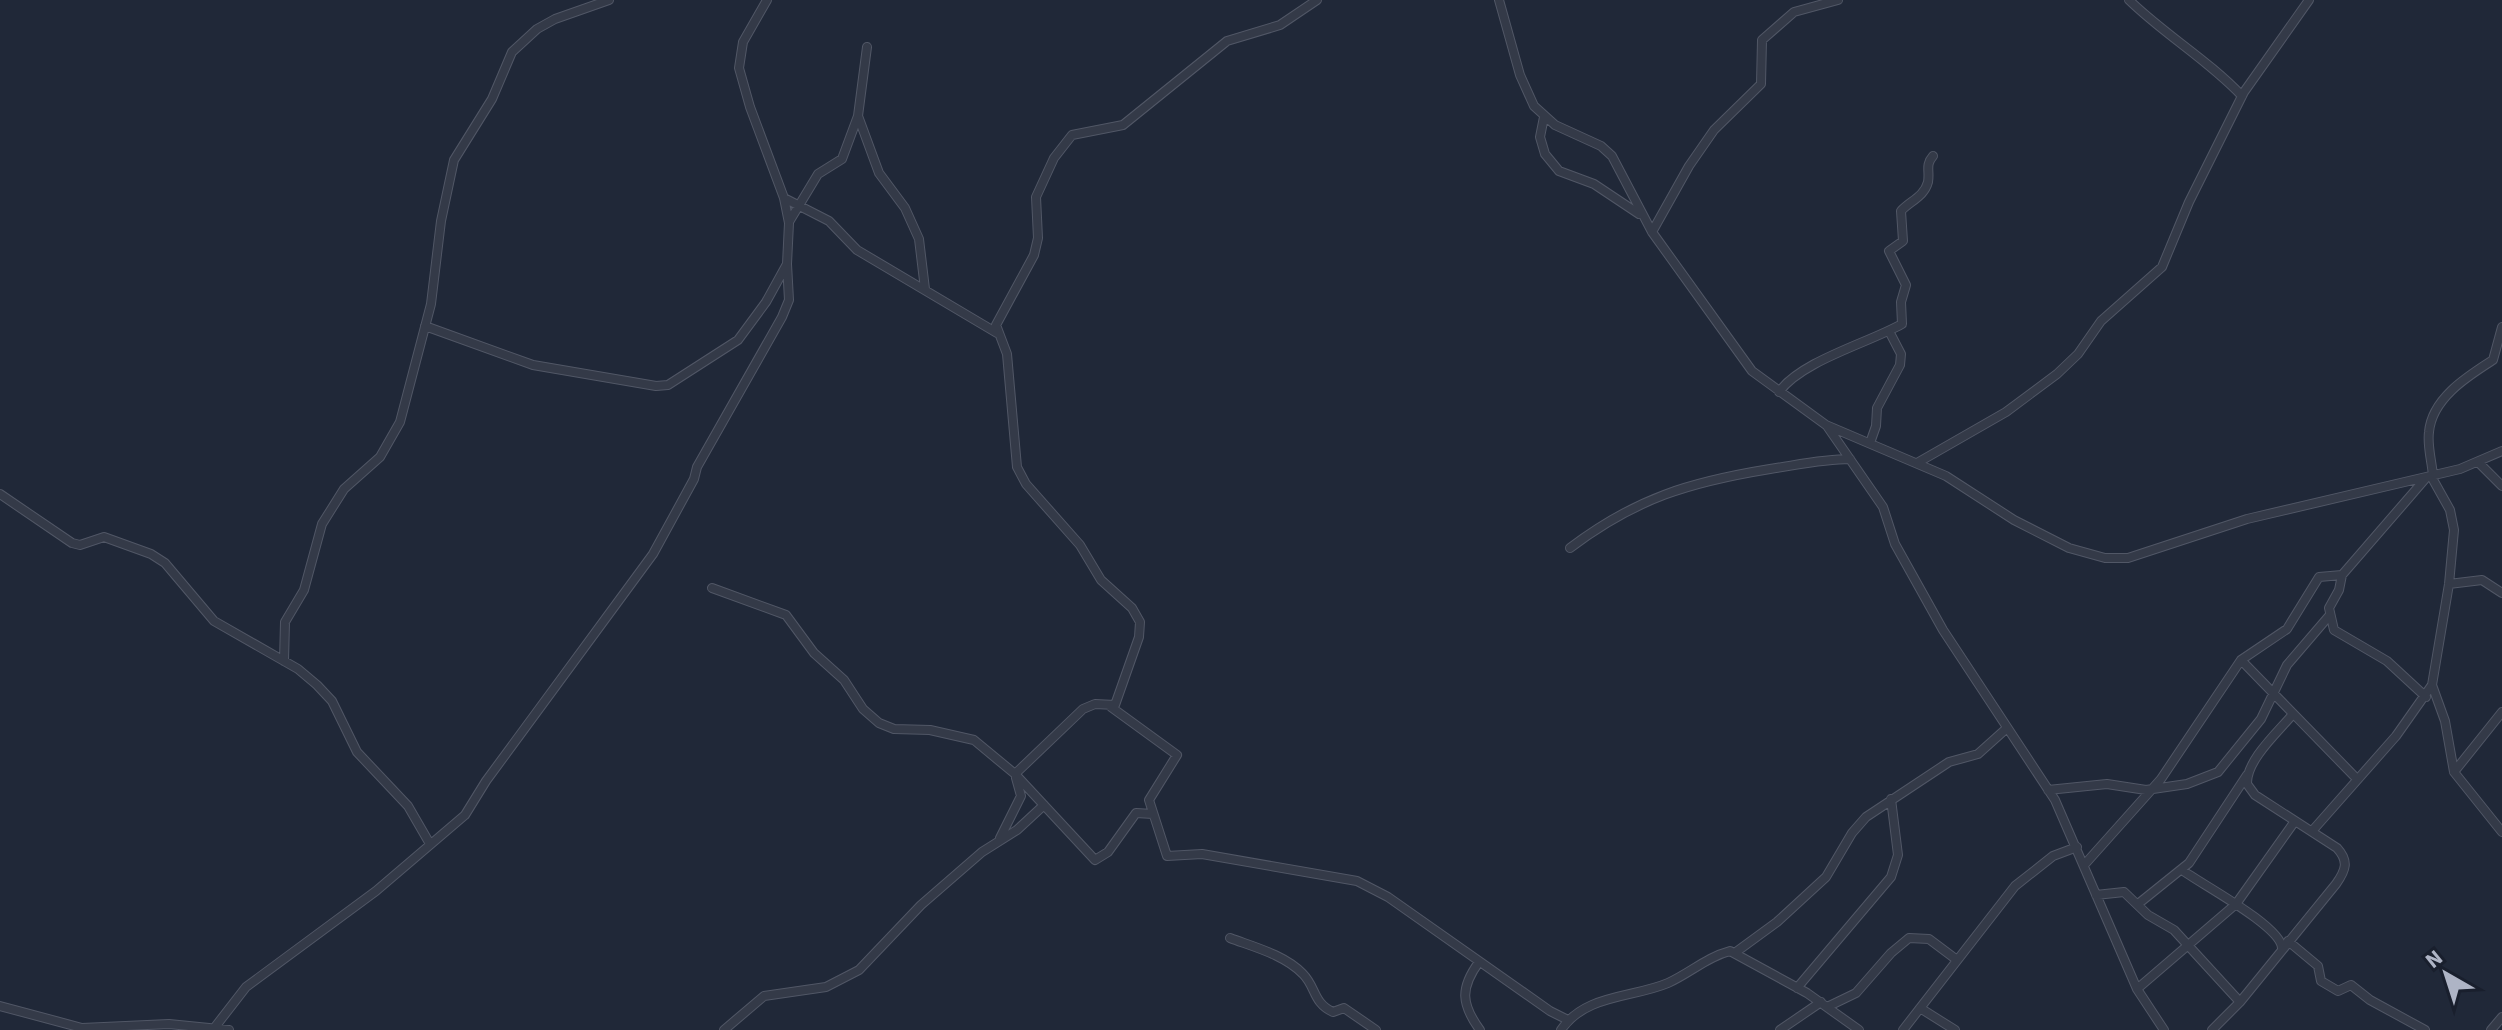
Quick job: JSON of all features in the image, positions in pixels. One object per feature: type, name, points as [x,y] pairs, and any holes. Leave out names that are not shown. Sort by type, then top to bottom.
[{"type":"street","points":[[284,661],[285,622],[304,590],[322,524],[344,489],[380,457],[393,439],[425,326],[454,160],[492,99],[512,52],[537,29],[609,0]]},
{"type":"street","points":[[215,1027],[246,987],[376,891],[465,815],[486,781],[653,554],[694,479],[697,467],[782,317],[789,300],[789,223],[784,198],[739,68],[743,42],[767,0]]},
{"type":"street","points":[[997,333],[1000,316],[1034,255],[1038,238],[1036,197],[1068,138],[1078,133],[1107,131],[1123,125],[1227,41],[1280,25],[1317,0]]},
{"type":"street","points":[[1499,0],[1520,75],[1544,117],[1601,146],[1612,156],[1642,217],[1752,371],[1826,425],[1946,476],[2043,537],[2105,558],[2149,553],[2247,519],[2479,463],[2502,451]]},
{"type":"street","points":[[1652,232],[1689,166],[1714,130],[1761,84],[1762,40],[1794,12],[1838,0]]},
{"type":"street","points":[[2129,0],[2169,38],[2203,59],[2242,96]]},
{"type":"street","points":[[1917,463],[2006,412],[2057,374],[2078,354],[2101,321],[2162,267],[2189,202],[2242,96],[2309,0]]},
{"type":"street","points":[[789,223],[818,174],[842,159],[858,116],[867,47]]},
{"type":"street","points":[[858,116],[879,173],[905,208],[919,239],[925,289]]},
{"type":"street","points":[[1544,117],[1540,137],[1545,154],[1559,171],[1594,184],[1642,217]]},
{"type":"street","points":[[1779,392],[1795,378],[1902,324],[1901,302],[1906,285],[1889,251],[1903,241],[1902,208],[1915,201],[1926,186],[1927,164],[1933,156]]},
{"type":"street","points":[[784,198],[829,221],[857,250],[997,333],[1007,354],[1013,451],[1022,476],[1080,545],[1108,588],[1132,608],[1140,622],[1139,637],[1115,705],[1111,707]]},
{"type":"street","points":[[425,326],[533,365],[668,385],[731,347],[766,302],[787,264]]},
{"type":"street","points":[[2313,830],[2426,697],[2432,685],[2449,584],[2453,521],[2430,476],[2429,432],[2433,416],[2466,375],[2493,360],[2502,327]]},
{"type":"street","points":[[1870,443],[1876,426],[1877,408],[1900,365],[1901,354],[1889,331]]},
{"type":"street","points":[[1826,425],[1883,507],[1895,544],[1943,630],[2048,790],[2085,864],[2137,989],[2164,1030]]},
{"type":"street","points":[[1844,449],[1847,440],[1855,436]]},
{"type":"street","points":[[1570,548],[1613,518],[1686,484],[1806,462],[1850,459]]},
{"type":"street","points":[[2479,463],[2502,486]]},
{"type":"street","points":[[2048,790],[2107,784],[2150,790],[2187,784],[2218,772],[2261,719],[2287,665],[2329,616],[2342,575],[2430,476]]},
{"type":"street","points":[[0,494],[72,543],[80,545],[104,537],[151,554],[165,563],[214,621],[284,661],[317,685],[332,701],[357,752],[408,806],[430,844]]},
{"type":"street","points":[[2085,864],[2161,779],[2241,660],[2287,629],[2319,577],[2342,575]]},
{"type":"street","points":[[2449,584],[2482,580],[2502,593]]},
{"type":"street","points":[[712,588],[786,615],[814,653],[844,680],[863,709],[879,723],[894,729],[930,730],[974,740],[1016,775],[1095,860],[1108,852],[1136,813],[1153,814]]},
{"type":"street","points":[[2329,616],[2334,630],[2387,661],[2426,697]]},
{"type":"street","points":[[2241,660],[2357,779]]},
{"type":"street","points":[[2432,685],[2445,721],[2454,772],[2502,832]]},
{"type":"street","points":[[1016,775],[1083,709],[1095,704],[1111,707],[1177,755],[1149,798],[1162,845],[1171,858],[1202,854],[1357,881],[1388,897],[1568,1020]]},
{"type":"street","points":[[2454,772],[2502,712]]},
{"type":"street","points":[[2138,904],[2182,870],[2248,773],[2293,714]]},
{"type":"street","points":[[1561,1030],[1568,1020],[1622,994],[1672,981],[1712,957],[1736,952],[1777,922],[1826,877],[1852,833],[1891,799],[1949,762],[1978,754],[2007,728]]},
{"type":"street","points":[[2212,1030],[2240,1002],[2336,884],[2346,867],[2341,853],[2313,830],[2250,789],[2248,773]]},
{"type":"street","points":[[998,841],[1021,796],[1016,775]]},
{"type":"street","points":[[1797,988],[1891,877],[1898,855],[1891,799]]},
{"type":"street","points":[[724,1030],[764,996],[826,987],[859,970],[921,905],[1044,805]]},
{"type":"street","points":[[2137,989],[2236,904],[2295,821]]},
{"type":"street","points":[[1903,1030],[2015,886],[2053,856],[2077,847]]},
{"type":"street","points":[[2182,870],[2236,904],[2278,936],[2284,945],[2318,966],[2320,980],[2326,985],[2338,991],[2351,985],[2370,1000],[2425,1030]]},
{"type":"street","points":[[2096,895],[2124,892],[2189,946],[2240,1002]]},
{"type":"street","points":[[1230,938],[1285,960],[1305,975],[1313,996],[1324,1007],[1333,1012],[1344,1008],[1376,1030]]},
{"type":"street","points":[[1780,1030],[1824,1004],[1856,993],[1897,946],[1909,938],[1929,939],[1957,960]]},
{"type":"street","points":[[1736,952],[1824,1004],[1859,1030]]},
{"type":"street","points":[[1479,962],[1466,981],[1463,997],[1480,1030]]},
{"type":"street","points":[[0,1006],[78,1029],[169,1024],[229,1030]]},
{"type":"street","points":[[1920,1008],[1955,1030]]},
{"type":"street","points":[[2491,1030],[2502,1017]]}]
